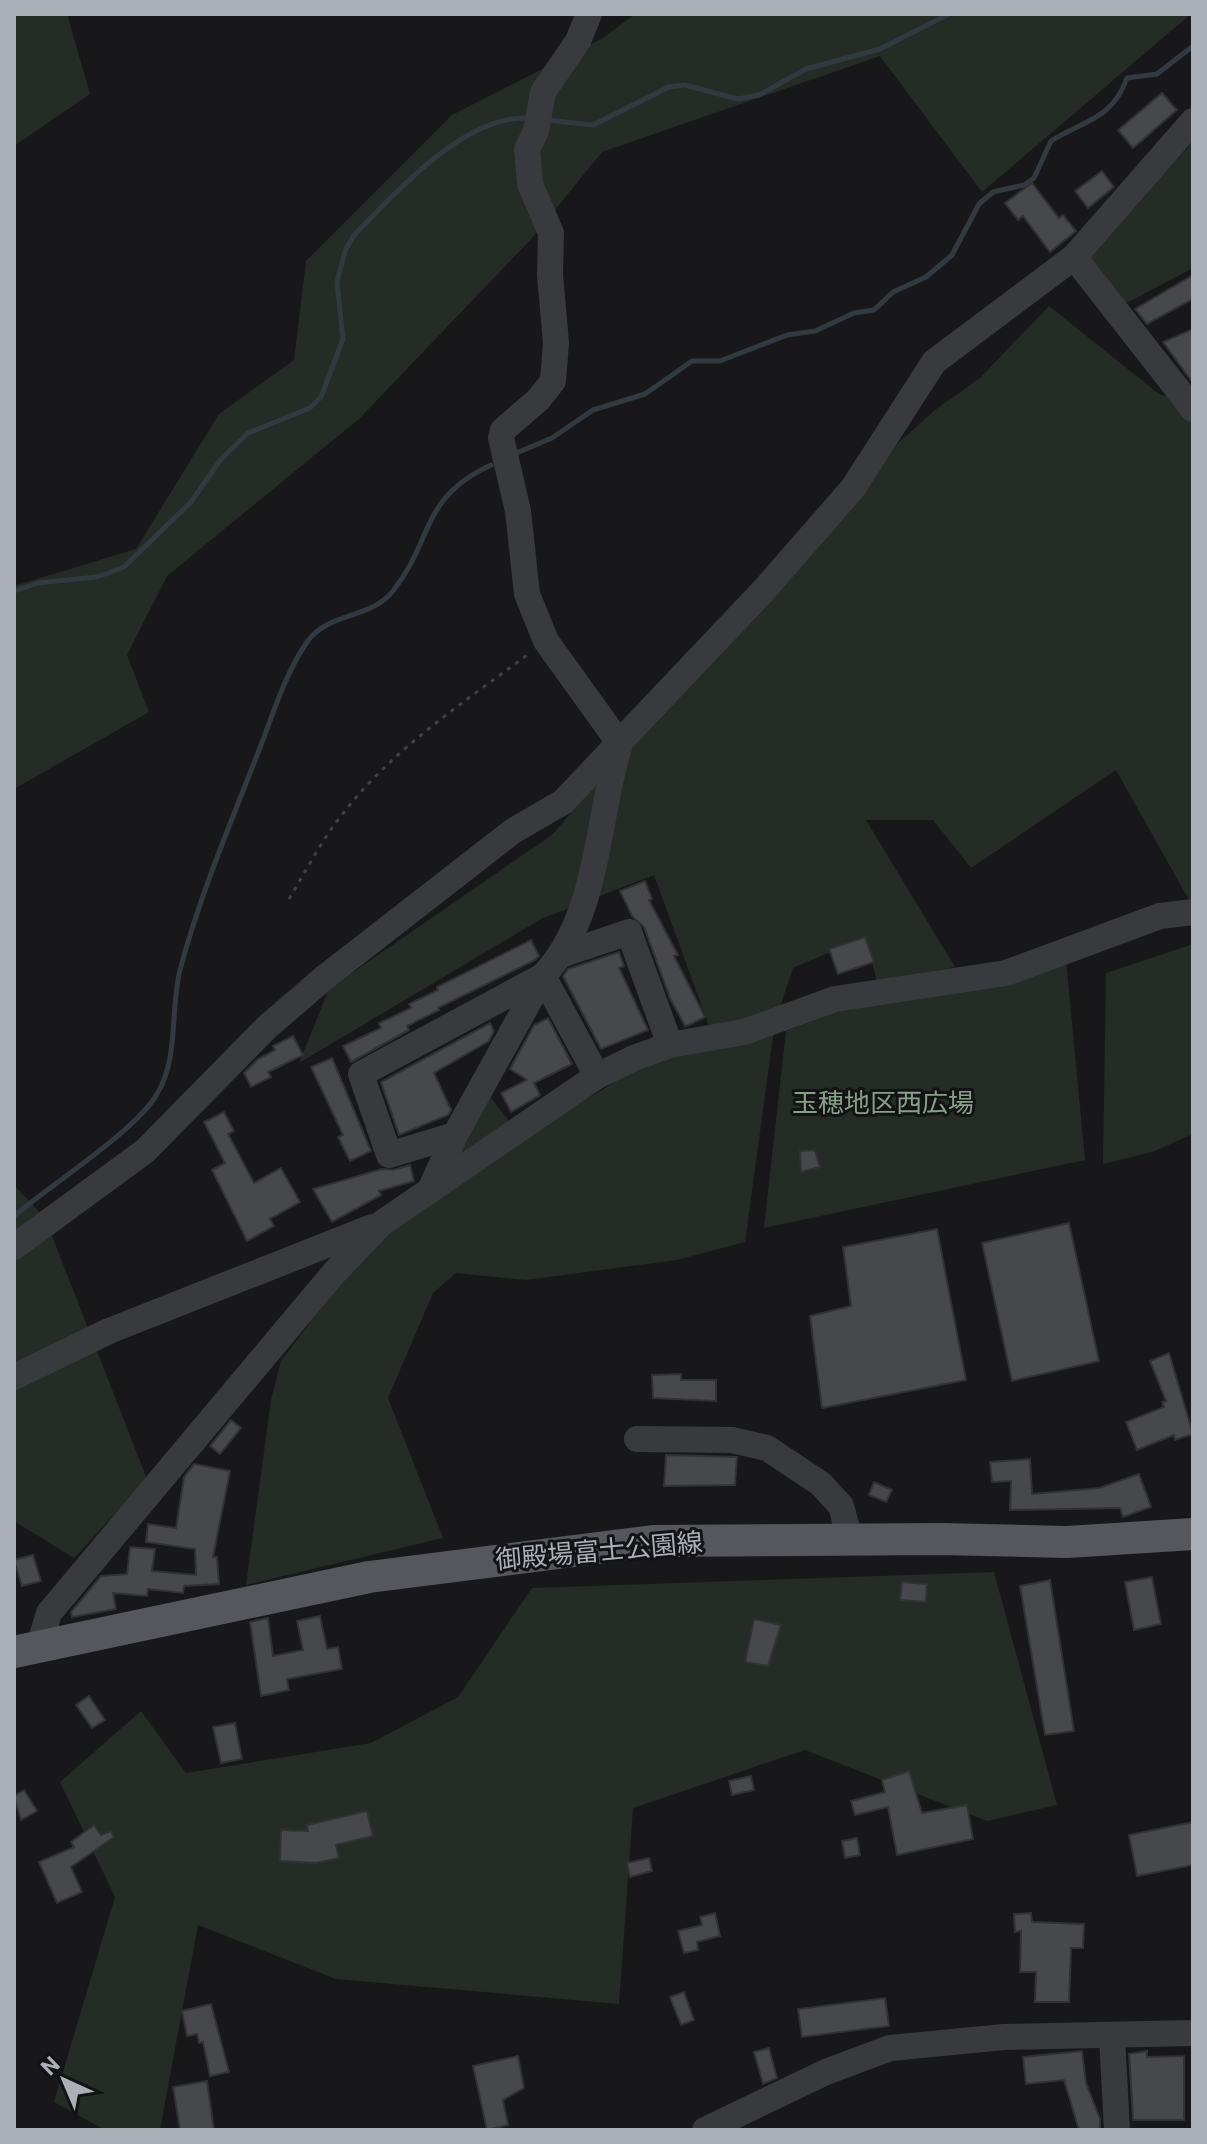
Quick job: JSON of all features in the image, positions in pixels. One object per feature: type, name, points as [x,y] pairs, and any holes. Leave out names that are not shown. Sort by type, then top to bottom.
[{"type":"main road","name":"御殿場富士公園線","points":[[21,1651],[369,1577],[653,1541],[850,1539],[1067,1542],[1193,1534]]},
{"type":"street","points":[[589,14],[578,41],[543,92],[536,131],[527,149],[530,184],[551,233],[550,275],[556,343],[553,381],[538,400],[503,430],[501,438],[518,511],[527,594],[546,641],[620,744]]},
{"type":"street","points":[[14,1247],[145,1151],[266,1028],[324,978],[513,831],[563,802],[764,590],[853,488],[934,362],[1074,257],[1193,121]]},
{"type":"street","points":[[1074,257],[1193,409]]},
{"type":"street","points":[[430,1190],[455,1135],[543,976],[564,954],[585,900],[611,773],[620,744]]},
{"type":"street","points":[[21,1651],[49,1613],[334,1273],[382,1223],[597,1076],[670,1045],[744,1032],[835,999],[1006,973],[1160,916],[1193,912]]},
{"type":"street","points":[[564,954],[629,932],[670,1045]]},
{"type":"street","points":[[543,976],[597,1076]]},
{"type":"street","points":[[455,1135],[389,1155],[361,1074],[543,976]]},
{"type":"street","points":[[14,1377],[109,1331],[382,1223]]},
{"type":"street","points":[[637,1439],[732,1440],[767,1448],[821,1484],[841,1506],[850,1539]]},
{"type":"street","points":[[705,2130],[826,2072],[890,2048],[1004,2037],[1193,2033]]},
{"type":"street","points":[[1112,2037],[1117,2130]]},
{"type":"path","points":[[289,899],[340,816],[370,784],[431,728],[546,641]]},
{"type":"green space","points":[[14,14],[67,14],[90,94],[14,146]]},
{"type":"green space","points":[[635,14],[1191,14],[982,192],[880,56],[602,152],[533,237],[360,418],[167,576],[127,655],[149,712],[14,789],[14,586],[136,549],[219,414],[294,360],[306,261],[452,115],[603,38]]},
{"type":"green space","points":[[1193,142],[1193,268],[1121,306],[1088,255]]},
{"type":"green space","points":[[1049,306],[1159,394],[1193,404],[1193,907],[1116,770],[971,868],[933,820],[866,820],[955,967],[877,981],[865,937],[793,968],[775,1022],[745,1242],[677,1260],[526,1280],[456,1273],[433,1293],[388,1398],[443,1538],[246,1585],[271,1400],[281,1361],[341,1282],[407,1210],[639,1067],[713,1037],[654,875],[541,919],[299,1063],[329,989],[553,834],[668,698],[895,446],[935,410],[980,378]]},
{"type":"green space","points":[[1193,944],[1193,1134],[1155,1151],[1103,1164],[1106,973]]},
{"type":"green space","name":"玉穂地区西広場","points":[[1066,960],[1085,1160],[764,1228],[786,1031],[839,1011]]},
{"type":"green space","points":[[485,1090],[514,1128],[438,1181]]},
{"type":"green space","points":[[14,1185],[45,1218],[147,1479],[74,1558],[14,1521]]},
{"type":"green space","points":[[994,1572],[1057,1805],[987,1821],[805,1750],[633,1808],[619,2004],[336,1979],[198,1925],[160,2130],[105,2130],[54,2102],[115,1897],[60,1782],[141,1711],[186,1773],[371,1743],[458,1697],[532,1588]]},
{"type":"building","points":[[1162,93],[1177,110],[1133,148],[1118,130]]},
{"type":"building","points":[[1102,171],[1114,187],[1088,208],[1075,191]]},
{"type":"building","points":[[1032,183],[1059,218],[1063,215],[1076,231],[1050,252],[1023,216],[1018,220],[1005,203]]},
{"type":"building","points":[[1193,275],[1193,299],[1147,324],[1135,309]]},
{"type":"building","points":[[1193,329],[1193,383],[1163,342]]},
{"type":"building","points":[[645,881],[652,899],[649,900],[678,955],[674,956],[705,1017],[689,1025],[685,1026],[670,998],[644,927],[632,916],[620,891]]},
{"type":"building","points":[[865,937],[874,962],[838,974],[829,949]]},
{"type":"building","points":[[531,940],[539,956],[535,960],[438,1008],[407,1026],[409,1030],[351,1062],[343,1046],[381,1028],[379,1023],[411,1008],[409,1004],[438,990],[437,987]]},
{"type":"building","points":[[619,952],[624,966],[619,968],[648,1030],[601,1049],[563,976],[568,969]]},
{"type":"building","points":[[548,1018],[572,1064],[534,1083],[540,1095],[511,1112],[501,1093],[527,1080],[510,1069],[534,1025]]},
{"type":"building","points":[[490,1023],[494,1031],[489,1041],[434,1073],[451,1110],[448,1115],[399,1135],[381,1082]]},
{"type":"building","points":[[293,1036],[303,1055],[268,1072],[271,1077],[251,1087],[244,1073],[258,1059],[275,1050],[273,1046]]},
{"type":"building","points":[[332,1058],[371,1151],[350,1161],[338,1137],[343,1135],[311,1067]]},
{"type":"building","points":[[224,1112],[234,1131],[228,1134],[254,1183],[281,1168],[300,1202],[270,1219],[274,1226],[247,1241],[212,1170],[225,1163],[204,1122]]},
{"type":"building","points":[[815,1150],[820,1167],[801,1172],[800,1151]]},
{"type":"building","points":[[410,1165],[414,1181],[379,1191],[381,1195],[332,1222],[313,1189],[382,1169],[393,1170]]},
{"type":"building","points":[[1069,1223],[1099,1361],[1012,1381],[982,1243]]},
{"type":"building","points":[[937,1229],[966,1380],[822,1408],[810,1316],[851,1306],[843,1247]]},
{"type":"building","points":[[1169,1353],[1193,1434],[1175,1440],[1174,1435],[1137,1450],[1126,1422],[1164,1407],[1162,1402],[1166,1401],[1150,1361]]},
{"type":"building","points":[[681,1374],[681,1380],[716,1380],[716,1401],[653,1398],[652,1375]]},
{"type":"building","points":[[231,1420],[241,1428],[220,1454],[210,1446]]},
{"type":"building","points":[[666,1455],[737,1457],[735,1485],[664,1486]]},
{"type":"building","points":[[1030,1459],[1032,1494],[1099,1488],[1139,1474],[1151,1507],[1123,1517],[1120,1508],[1010,1510],[1011,1481],[992,1482],[990,1462]]},
{"type":"building","points":[[194,1464],[230,1471],[213,1557],[217,1557],[219,1584],[184,1586],[183,1593],[148,1589],[147,1596],[113,1593],[116,1609],[72,1617],[71,1612],[101,1576],[127,1574],[130,1547],[155,1549],[152,1571],[196,1575],[195,1549],[146,1542],[148,1524],[176,1528],[184,1477]]},
{"type":"building","points":[[874,1482],[892,1490],[886,1502],[869,1495]]},
{"type":"building","points":[[33,1555],[41,1581],[22,1586],[14,1560]]},
{"type":"building","points":[[1152,1577],[1161,1624],[1134,1630],[1125,1582]]},
{"type":"building","points":[[1050,1580],[1074,1731],[1045,1735],[1020,1586]]},
{"type":"building","points":[[902,1582],[927,1584],[926,1602],[900,1600]]},
{"type":"building","points":[[320,1616],[327,1649],[338,1647],[342,1669],[287,1679],[289,1690],[261,1696],[250,1622],[268,1618],[273,1656],[303,1650],[297,1621]]},
{"type":"building","points":[[754,1619],[781,1625],[768,1666],[745,1662]]},
{"type":"building","points":[[89,1696],[105,1720],[92,1728],[76,1705]]},
{"type":"building","points":[[235,1723],[242,1759],[221,1763],[213,1727]]},
{"type":"building","points":[[909,1771],[922,1813],[967,1805],[973,1839],[897,1855],[888,1807],[855,1815],[851,1801],[885,1792],[882,1780]]},
{"type":"building","points":[[751,1776],[754,1790],[732,1795],[729,1781]]},
{"type":"building","points":[[24,1790],[37,1811],[21,1820],[14,1796]]},
{"type":"building","points":[[367,1811],[373,1836],[336,1845],[339,1858],[316,1863],[280,1861],[281,1830],[308,1831],[307,1825]]},
{"type":"building","points":[[1193,1822],[1193,1865],[1137,1876],[1129,1835]]},
{"type":"building","points":[[94,1825],[101,1835],[111,1831],[114,1837],[71,1867],[82,1892],[57,1903],[39,1862],[74,1847],[71,1842]]},
{"type":"building","points":[[857,1838],[860,1855],[845,1858],[842,1841]]},
{"type":"building","points":[[649,1858],[652,1871],[630,1877],[627,1863]]},
{"type":"building","points":[[715,1913],[720,1936],[697,1942],[698,1950],[684,1953],[678,1931],[702,1925],[700,1917]]},
{"type":"building","points":[[1031,1913],[1032,1922],[1084,1924],[1083,1948],[1071,1948],[1069,2002],[1035,2002],[1036,1972],[1020,1972],[1021,1931],[1015,1932],[1014,1914]]},
{"type":"building","points":[[684,1992],[694,2020],[681,2025],[670,1997]]},
{"type":"building","points":[[885,1998],[889,2026],[802,2037],[798,2009]]},
{"type":"building","points":[[211,2004],[229,2072],[210,2076],[203,2042],[199,2043],[197,2034],[187,2036],[182,2011]]},
{"type":"building","points":[[769,2048],[777,2078],[763,2084],[754,2052]]},
{"type":"building","points":[[1082,2051],[1086,2083],[1100,2119],[1100,2130],[1079,2130],[1064,2080],[1026,2084],[1023,2057]]},
{"type":"building","points":[[1147,2051],[1147,2057],[1184,2056],[1184,2120],[1133,2120],[1129,2054]]},
{"type":"building","points":[[518,2056],[524,2088],[503,2100],[508,2125],[487,2130],[473,2066]]},
{"type":"building","points":[[207,2081],[214,2130],[180,2130],[173,2087]]},
{"type":"waterway","points":[[547,120],[593,125],[669,87],[685,85],[738,99],[759,95],[806,69],[880,49],[949,14]]},
{"type":"waterway","points":[[514,454],[552,438],[593,410],[645,394],[692,361],[720,361],[787,335],[815,331],[854,313],[874,310],[893,292],[926,277],[952,255],[979,204],[993,192],[1024,185],[1034,178],[1051,141],[1105,111],[1121,92],[1127,78],[1157,74],[1193,46]]},
{"type":"waterway","points":[[14,591],[38,583],[97,577],[124,567],[191,502],[221,459],[248,433],[310,408],[321,397],[343,339],[337,282],[345,251],[354,235],[411,178],[456,142],[505,120],[529,118]]},
{"type":"waterway","points":[[14,1216],[112,1141],[147,1108],[157,1094],[168,1065],[177,985],[196,916],[278,698],[307,642],[326,625],[384,600],[406,572],[440,506],[468,478],[491,465]]}]
